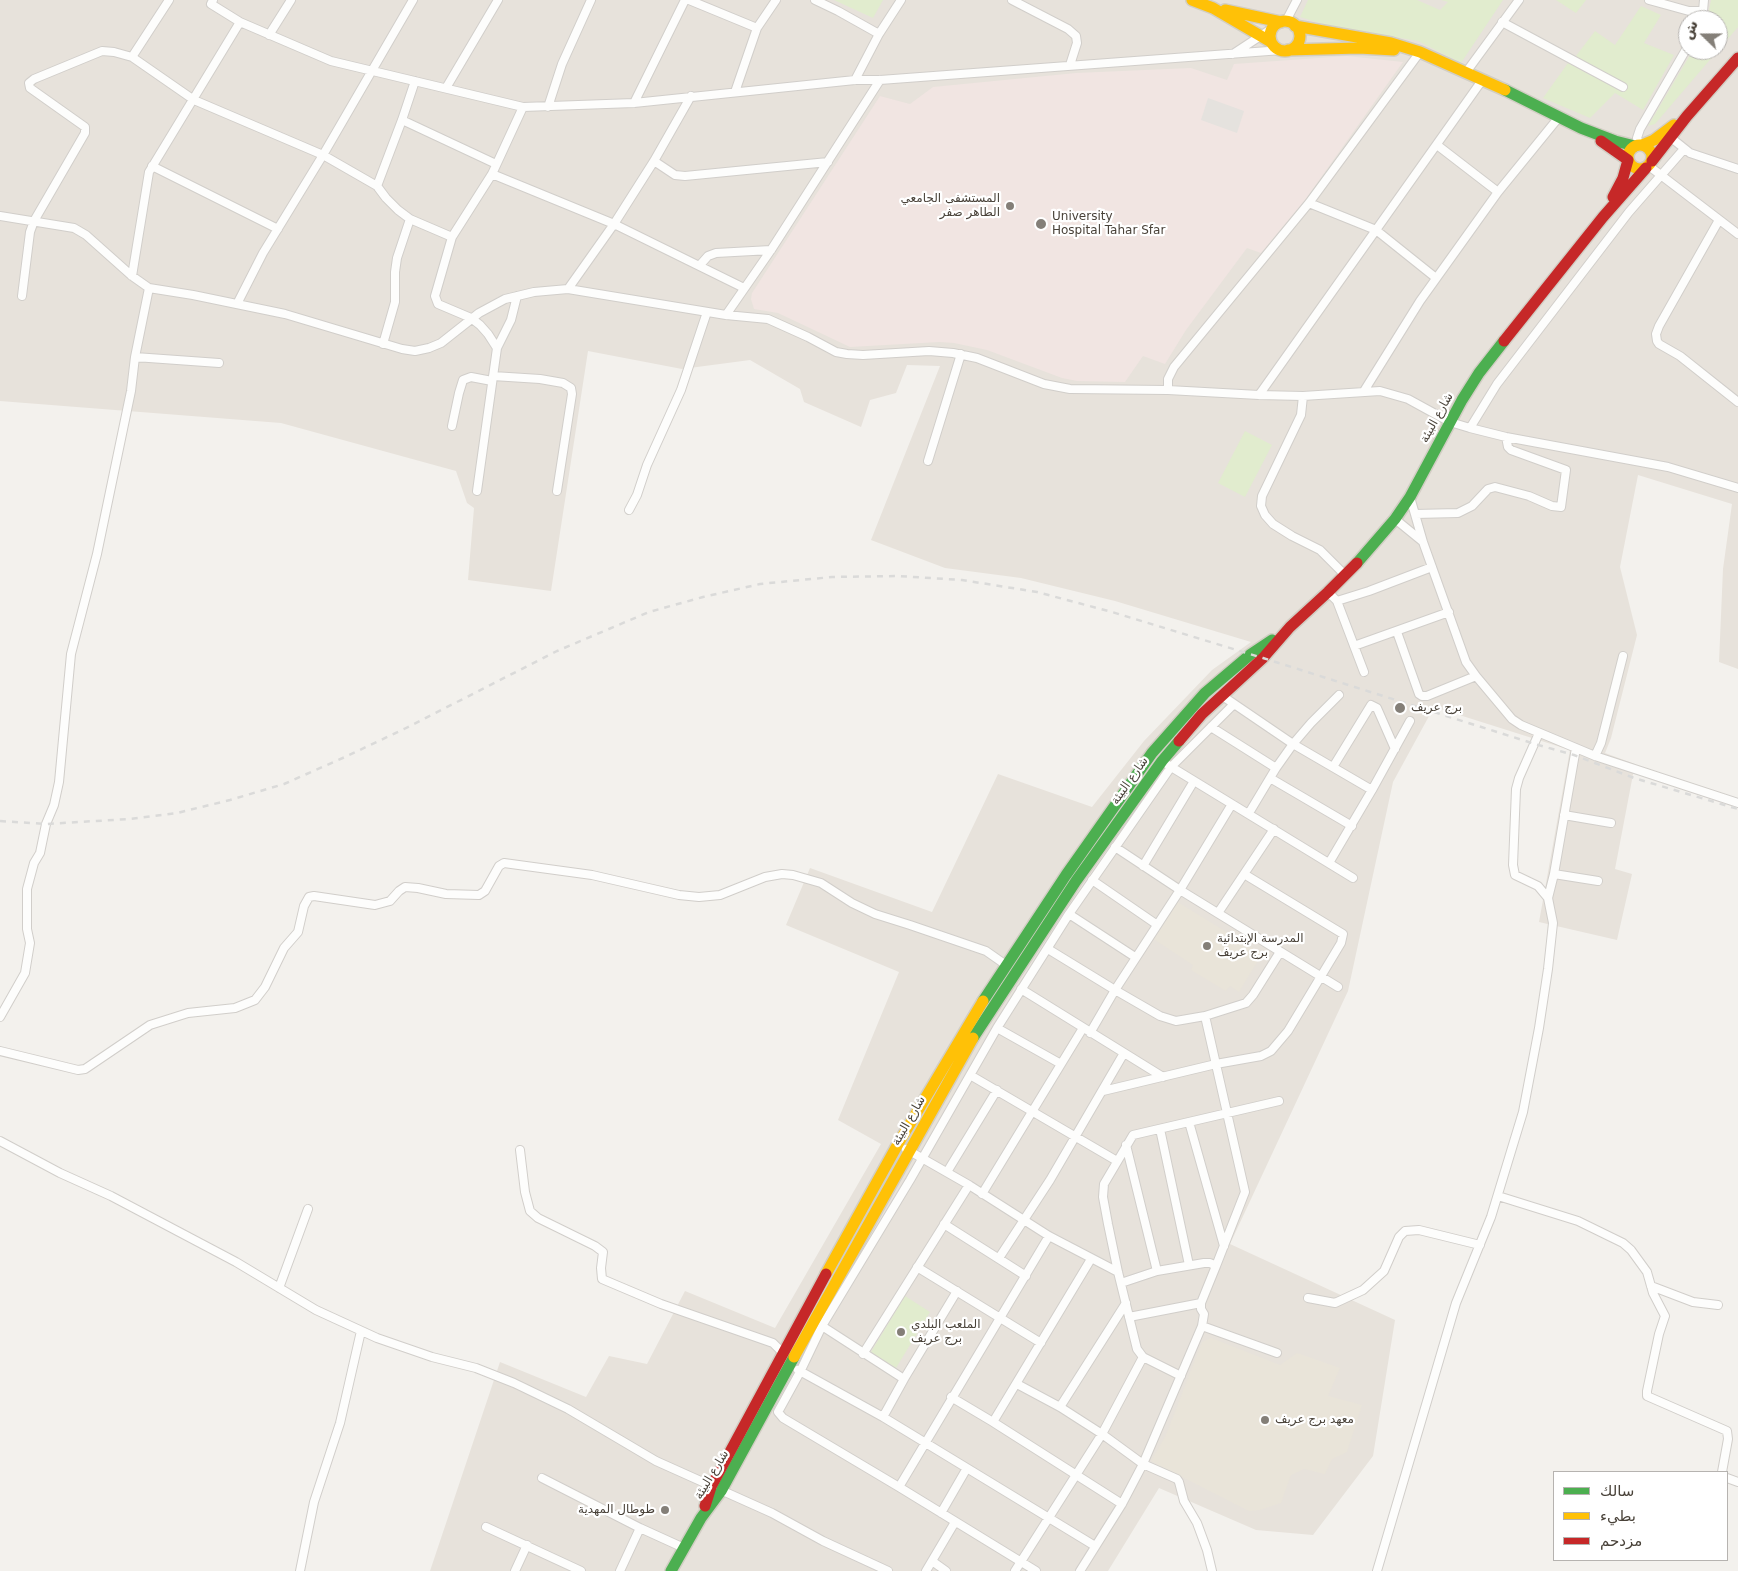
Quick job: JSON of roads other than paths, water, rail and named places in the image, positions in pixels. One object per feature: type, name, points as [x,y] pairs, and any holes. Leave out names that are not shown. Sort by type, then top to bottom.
[{"type":"main road","points":[[1192,0],[1213,8],[1267,39],[1274,46],[1285,50],[1359,48],[1420,52]]},
{"type":"main road","points":[[1213,8],[1391,43],[1420,52],[1467,71],[1581,128],[1615,141],[1646,146],[1652,152],[1649,165],[1642,170],[1635,169],[1628,160],[1581,128]]},
{"type":"main road","points":[[1267,39],[1272,29],[1288,23]]},
{"type":"main road","points":[[1285,50],[1296,45],[1299,40],[1298,30],[1288,23]]},
{"type":"main road","points":[[1628,160],[1629,152],[1639,145],[1654,140],[1686,116],[1738,58]]},
{"type":"main road","name":"شارع البيئة","points":[[672,1571],[787,1358],[898,1144],[969,1022],[1066,875],[1202,714],[1263,658],[1290,627],[1345,575],[1395,519],[1410,497],[1450,422],[1479,373],[1603,217],[1649,165],[1686,116]]},
{"type":"main road","name":"شارع البيئة","points":[[1603,217],[1623,178],[1628,160]]},
{"type":"main road","name":"شارع البيئة","points":[[787,1358],[979,1028],[1076,881],[1162,760],[1205,693],[1251,654],[1290,627]]},
{"type":"street","points":[[132,57],[169,0]]},
{"type":"street","points":[[202,0],[212,2],[240,22],[330,61],[523,107],[634,103],[855,80],[880,80],[1285,50]]},
{"type":"street","points":[[269,35],[291,0]]},
{"type":"street","points":[[237,304],[263,253],[323,155],[413,0]]},
{"type":"street","points":[[446,88],[498,0]]},
{"type":"street","points":[[548,107],[562,64],[591,0]]},
{"type":"street","points":[[634,103],[687,0],[757,28]]},
{"type":"street","points":[[735,92],[757,28],[776,0]]},
{"type":"street","points":[[816,0],[879,34]]},
{"type":"street","points":[[855,80],[879,34],[901,0]]},
{"type":"street","points":[[1012,0],[1068,29],[1076,36],[1077,43],[1070,65]]},
{"type":"street","points":[[1288,23],[1297,0]]},
{"type":"street","points":[[1467,71],[1519,0]]},
{"type":"street","points":[[1648,0],[1685,10]]},
{"type":"street","points":[[132,276],[146,181],[152,166],[240,22]]},
{"type":"street","points":[[1502,22],[1623,87]]},
{"type":"street","points":[[1232,54],[1267,39]]},
{"type":"street","points":[[22,296],[30,232],[34,221],[85,133],[83,124],[30,88],[29,83],[34,79],[102,51],[132,57],[194,100],[323,155],[377,186],[386,198],[410,219],[452,237]]},
{"type":"street","points":[[1168,390],[1168,379],[1174,367],[1309,203],[1420,52]]},
{"type":"street","points":[[1639,145],[1637,138],[1640,129],[1680,60]]},
{"type":"street","points":[[1259,395],[1483,79]]},
{"type":"street","points":[[726,315],[771,250],[880,80]]},
{"type":"street","points":[[377,186],[415,81]]},
{"type":"street","points":[[568,289],[614,224],[692,96]]},
{"type":"street","points":[[497,348],[488,334],[471,318],[442,306],[435,301],[436,290],[452,237],[492,174],[523,107]]},
{"type":"street","points":[[1364,391],[1436,278],[1498,192],[1559,118]]},
{"type":"street","points":[[402,120],[496,164]]},
{"type":"street","points":[[1670,137],[1690,153],[1738,169]]},
{"type":"street","points":[[1437,145],[1498,192]]},
{"type":"street","points":[[1470,428],[1498,384],[1629,212],[1684,149]]},
{"type":"street","points":[[654,161],[675,175],[685,176],[828,162]]},
{"type":"street","points":[[1649,165],[1738,234]]},
{"type":"street","points":[[152,166],[278,229]]},
{"type":"street","points":[[492,174],[614,224],[744,288]]},
{"type":"street","points":[[1309,203],[1376,230],[1436,278]]},
{"type":"street","points":[[0,216],[74,228],[86,235],[132,276],[149,288],[285,314],[383,344],[416,351],[429,348],[448,339],[471,318],[496,303],[517,296],[568,289],[768,320],[808,337],[836,352],[847,354],[863,355],[930,351],[960,354],[977,358],[1057,387],[1070,389],[1168,390],[1303,396],[1380,391],[1400,396],[1450,422],[1470,428],[1506,437],[1668,467],[1738,488]]},
{"type":"street","points":[[383,344],[395,302],[394,272],[397,258],[410,219]]},
{"type":"street","points":[[1719,220],[1656,334],[1657,341],[1660,344],[1680,356],[1738,402]]},
{"type":"street","points":[[700,265],[708,256],[716,253],[771,250]]},
{"type":"street","points":[[0,1017],[25,973],[30,943],[27,929],[26,889],[34,863],[40,853],[46,824],[54,805],[60,782],[71,654],[97,554],[131,392],[134,356],[149,288]]},
{"type":"street","points":[[478,491],[497,348],[511,320],[517,296]]},
{"type":"street","points":[[629,510],[681,390],[707,312]]},
{"type":"street","points":[[928,461],[960,354]]},
{"type":"street","points":[[134,356],[219,363]]},
{"type":"street","points":[[452,426],[463,380],[471,376],[563,383],[571,388],[572,394],[557,491]]},
{"type":"street","points":[[1303,396],[1300,415],[1262,496],[1261,506],[1265,515],[1273,524],[1320,550],[1345,575]]},
{"type":"street","points":[[1415,514],[1458,513],[1466,511],[1488,489],[1495,487],[1528,496],[1552,506],[1561,507],[1566,470],[1511,450],[1506,437]]},
{"type":"street","points":[[1410,497],[1423,542],[1466,662],[1512,719],[1521,725],[1595,756],[1738,803]]},
{"type":"street","points":[[1395,519],[1423,542]]},
{"type":"street","points":[[1336,601],[1432,568]]},
{"type":"street","points":[[1328,592],[1336,601],[1364,672]]},
{"type":"street","points":[[1354,646],[1448,612]]},
{"type":"street","points":[[1397,632],[1419,694],[1422,696],[1427,696],[1476,676]]},
{"type":"street","points":[[1595,756],[1601,743],[1623,656]]},
{"type":"street","points":[[1221,695],[1293,744],[1372,790]]},
{"type":"street","points":[[1249,813],[1293,744],[1311,722],[1339,695]]},
{"type":"street","points":[[1036,1571],[779,1416],[778,1412],[822,1326],[997,1028],[1069,914],[1115,847],[1162,760],[1211,727],[1234,704]]},
{"type":"street","points":[[1333,768],[1371,705],[1377,708],[1395,749]]},
{"type":"street","points":[[1329,863],[1352,826],[1410,721]]},
{"type":"street","points":[[1211,727],[1276,768]]},
{"type":"street","points":[[1539,733],[1516,789],[1513,865],[1515,876],[1538,886],[1548,898]]},
{"type":"street","points":[[1377,1571],[1456,1303],[1498,1196],[1523,1112],[1539,1028],[1553,923],[1548,898],[1576,748]]},
{"type":"street","points":[[1162,760],[1352,878]]},
{"type":"street","points":[[1270,778],[1352,826]]},
{"type":"street","points":[[1143,866],[1194,781]]},
{"type":"street","points":[[1090,1033],[1114,990],[1180,890],[1232,804]]},
{"type":"street","points":[[1564,815],[1611,823]]},
{"type":"street","points":[[1218,913],[1274,829]]},
{"type":"street","points":[[1115,847],[1180,890],[1338,987]]},
{"type":"street","points":[[0,1051],[78,1070],[85,1069],[150,1025],[188,1013],[240,1006],[254,1000],[265,987],[284,948],[298,932],[309,897],[314,896],[375,905],[390,902],[405,887],[446,894],[478,895],[485,891],[499,866],[504,863],[592,875],[680,895],[699,897],[720,896],[765,877],[782,874],[793,875],[821,883],[852,904],[875,914],[986,951],[1006,965]]},
{"type":"street","points":[[1103,1091],[1216,1064],[1262,1056],[1271,1051],[1288,1031],[1343,940],[1343,934],[1244,874]]},
{"type":"street","points":[[1554,874],[1598,881]]},
{"type":"street","points":[[1092,880],[1156,924]]},
{"type":"street","points":[[1069,914],[1136,957]]},
{"type":"street","points":[[1048,949],[1114,990],[1170,1020],[1176,1021],[1205,1016],[1246,1003],[1280,952]]},
{"type":"street","points":[[1021,989],[1163,1077]]},
{"type":"street","points":[[1080,1571],[1122,1504],[1143,1464],[1202,1326],[1204,1314],[1201,1309],[1201,1303],[1245,1192],[1205,1016]]},
{"type":"street","points":[[997,1028],[1061,1064]]},
{"type":"street","points":[[982,1194],[1034,1111],[1082,1028]]},
{"type":"street","points":[[999,1258],[1050,1180],[1124,1053]]},
{"type":"street","points":[[970,1075],[1117,1161]]},
{"type":"street","points":[[947,1172],[997,1090]]},
{"type":"street","points":[[1181,1376],[1143,1357],[1135,1344],[1102,1192],[1104,1184],[1133,1135],[1279,1100]]},
{"type":"street","points":[[1189,1122],[1224,1246]]},
{"type":"street","points":[[1160,1129],[1189,1265]]},
{"type":"street","points":[[0,1141],[60,1173],[111,1196],[236,1262],[316,1310],[406,1348],[476,1368],[514,1383],[568,1409],[656,1461],[772,1513],[823,1541],[888,1571]]},
{"type":"street","points":[[898,1144],[969,1185],[1049,1236],[1118,1272]]},
{"type":"street","points":[[1126,1146],[1157,1271]]},
{"type":"street","points":[[520,1150],[525,1192],[530,1210],[538,1218],[595,1246],[602,1252],[602,1279],[661,1304],[773,1343],[800,1372],[883,1417],[1095,1546]]},
{"type":"street","points":[[863,1354],[969,1185]]},
{"type":"street","points":[[1498,1196],[1578,1221],[1631,1250],[1647,1272],[1655,1299],[1665,1316],[1659,1334],[1647,1396],[1727,1431],[1728,1439],[1722,1471]]},
{"type":"street","points":[[278,1288],[308,1209]]},
{"type":"street","points":[[944,1224],[1026,1276]]},
{"type":"street","points":[[1308,1298],[1335,1303],[1363,1290],[1384,1271],[1399,1237],[1405,1232],[1419,1230],[1480,1245]]},
{"type":"street","points":[[899,1487],[1049,1236]]},
{"type":"street","points":[[993,1422],[1091,1259]]},
{"type":"street","points":[[1121,1283],[1157,1271],[1189,1265],[1204,1263],[1216,1266]]},
{"type":"street","points":[[917,1267],[1041,1343]]},
{"type":"street","points":[[1651,1286],[1692,1302],[1718,1304]]},
{"type":"street","points":[[883,1417],[957,1291]]},
{"type":"street","points":[[1060,1407],[1126,1303]]},
{"type":"street","points":[[1129,1317],[1201,1303]]},
{"type":"street","points":[[822,1326],[904,1379]]},
{"type":"street","points":[[1202,1326],[1277,1353]]},
{"type":"street","points":[[300,1571],[314,1502],[340,1423],[362,1331]]},
{"type":"street","points":[[1015,1571],[1102,1434],[1143,1357]]},
{"type":"street","points":[[1017,1384],[1060,1407],[1102,1434],[1143,1464],[1177,1479],[1184,1501],[1197,1523],[1212,1571]]},
{"type":"street","points":[[951,1398],[1077,1474],[1122,1504]]},
{"type":"street","points":[[941,1513],[967,1468]]},
{"type":"street","points":[[542,1478],[640,1528],[684,1548]]},
{"type":"street","points":[[926,1571],[955,1522]]},
{"type":"street","points":[[486,1527],[527,1545],[574,1570]]},
{"type":"street","points":[[620,1571],[640,1528]]},
{"type":"street","points":[[515,1571],[527,1545]]},
{"type":"street","points":[[932,1561],[946,1571]]},
{"type":"railway","points":[[0,821],[46,824],[129,819],[177,813],[230,800],[284,784],[345,757],[557,651],[649,612],[760,584],[832,577],[898,576],[962,580],[1037,592],[1112,612],[1574,755],[1634,778],[1738,809]]},
{"type":"place","name":"المستشفى الجامعي الطاهر صفر","points":[[1010,206]]},
{"type":"place","name":"University Hospital Tahar Sfar","points":[[1041,224]]},
{"type":"place","name":"برج عريف","points":[[1400,708]]},
{"type":"place","name":"المدرسة الإبتدائية برج عريف","points":[[1207,946]]},
{"type":"place","name":"الملعب البلدي برج عريف","points":[[901,1332]]},
{"type":"place","name":"معهد برج عريف","points":[[1265,1420]]},
{"type":"place","name":"طوطال المهدية","points":[[665,1510]]}]
